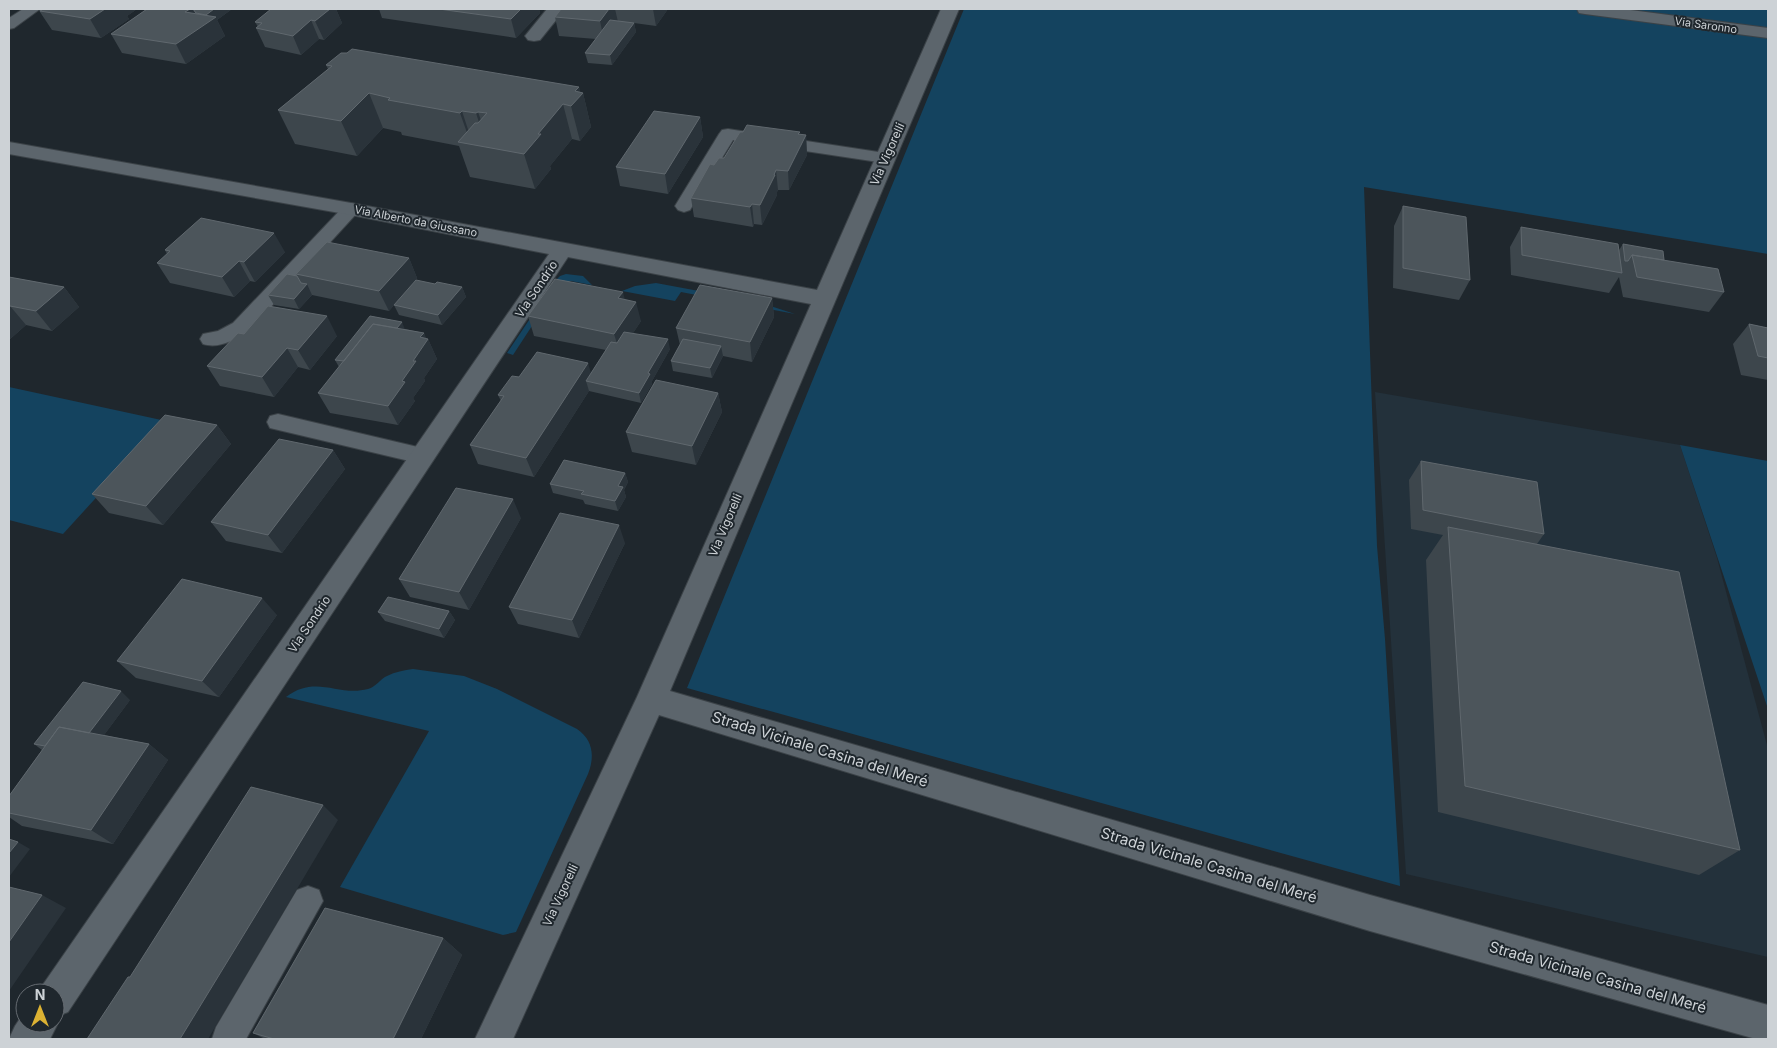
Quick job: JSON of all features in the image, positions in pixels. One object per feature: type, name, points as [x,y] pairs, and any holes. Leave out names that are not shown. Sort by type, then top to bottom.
[{"type":"street","points":[[534,36],[556,9]]},
{"type":"street","name":"Via Vigorelli","points":[[494,1039],[651,699],[950,9]]},
{"type":"street","name":"Via Saronno","points":[[1585,9],[1768,33]]},
{"type":"street","name":"Via Alberto da Giussano","points":[[9,148],[350,209],[823,299]]},
{"type":"street","name":"Via Sondrio","points":[[65,984],[563,249]]},
{"type":"street","name":"Strada Vicinale Casina del Meré","points":[[651,699],[1370,913],[1768,1024]]},
{"type":"lane","points":[[9,25],[34,9]]},
{"type":"lane","points":[[684,206],[728,134],[885,158]]},
{"type":"lane","points":[[210,338],[223,337],[240,328],[350,209]]},
{"type":"lane","points":[[278,422],[422,456]]},
{"type":"lane","points":[[228,1039],[308,901]]},
{"type":"shaded area","points":[[964,9],[1768,9],[1768,254],[1364,187],[1377,546],[1385,639],[1400,886],[687,688]]},
{"type":"shaded area","points":[[566,274],[583,276],[592,285],[571,281],[558,286],[513,355],[507,353],[556,280]]},
{"type":"shaded area","points":[[656,283],[758,302],[795,314],[681,292],[675,301],[622,291],[635,286]]},
{"type":"shaded area","points":[[9,387],[166,421],[63,534],[9,520]]},
{"type":"shaded area","points":[[1375,392],[1680,445],[1717,558],[1768,749],[1768,957],[1406,874]]},
{"type":"shaded area","points":[[1680,445],[1768,461],[1768,709]]},
{"type":"shaded area","points":[[413,669],[464,676],[497,689],[577,729],[589,743],[592,755],[588,774],[516,932],[503,935],[340,887],[429,731],[286,697],[297,690],[317,686],[357,691],[368,689],[385,677],[400,671]]},
{"type":"building","points":[[38,9],[105,9],[90,19],[40,11],[42,10]]},
{"type":"building","points":[[147,9],[190,9],[185,12],[216,17],[176,44],[111,34]]},
{"type":"building","points":[[193,9],[214,9],[206,15],[196,13]]},
{"type":"building","points":[[271,9],[330,9],[315,21],[311,20],[293,36],[256,28],[262,23],[255,22]]},
{"type":"building","points":[[439,9],[521,9],[511,19]]},
{"type":"building","points":[[561,9],[609,9],[600,21],[555,17]]},
{"type":"building","points":[[610,20],[634,23],[610,55],[585,53]]},
{"type":"building","points":[[352,49],[579,87],[575,91],[583,93],[571,106],[563,104],[524,154],[458,142],[487,113],[462,111],[460,113],[388,100],[390,98],[369,93],[341,121],[278,110],[332,66],[326,65],[341,53],[347,53]]},
{"type":"building","points":[[654,111],[700,117],[665,174],[616,167]]},
{"type":"building","points":[[747,125],[800,132],[798,134],[806,135],[788,171],[776,170],[760,205],[752,204],[750,207],[691,198],[710,164],[714,165],[719,158],[724,158],[740,132],[743,132]]},
{"type":"building","points":[[1403,206],[1466,217],[1470,280],[1403,268]]},
{"type":"building","points":[[201,218],[274,233],[244,262],[239,261],[222,277],[157,263],[170,251],[165,250]]},
{"type":"building","points":[[1521,227],[1618,244],[1622,273],[1522,255]]},
{"type":"building","points":[[327,242],[409,258],[379,291],[296,274]]},
{"type":"building","points":[[1623,244],[1663,251],[1664,260],[1632,255],[1628,261],[1625,261]]},
{"type":"building","points":[[1632,255],[1718,269],[1724,292],[1637,277]]},
{"type":"building","points":[[287,274],[297,276],[301,283],[307,284],[294,299],[268,295]]},
{"type":"building","points":[[9,277],[64,287],[36,311],[9,306]]},
{"type":"building","points":[[555,279],[623,292],[618,298],[636,302],[614,334],[528,316]]},
{"type":"building","points":[[416,280],[462,287],[438,315],[394,305]]},
{"type":"building","points":[[700,285],[772,298],[750,342],[676,328]]},
{"type":"building","points":[[268,306],[327,316],[298,350],[287,348],[262,377],[207,366],[238,333],[244,334]]},
{"type":"building","points":[[370,316],[402,322],[397,328],[373,324],[344,361],[335,360]]},
{"type":"building","points":[[373,324],[424,333],[420,337],[428,339],[402,381],[405,382],[388,406],[318,393]]},
{"type":"building","points":[[1749,324],[1768,328],[1768,358],[1758,356]]},
{"type":"building","points":[[624,332],[668,339],[648,373],[650,374],[639,393],[586,381],[611,342],[617,343]]},
{"type":"building","points":[[683,339],[721,346],[710,368],[671,361]]},
{"type":"building","points":[[537,352],[588,363],[526,458],[470,445],[504,396],[498,395],[512,376],[519,377]]},
{"type":"building","points":[[656,380],[718,393],[692,446],[626,432]]},
{"type":"building","points":[[165,415],[217,425],[146,506],[92,494]]},
{"type":"building","points":[[279,439],[333,450],[268,535],[211,522]]},
{"type":"building","points":[[564,460],[625,473],[618,486],[623,487],[615,501],[581,494],[584,491],[550,484]]},
{"type":"building","points":[[1421,461],[1537,482],[1544,534],[1423,510]]},
{"type":"building","points":[[456,488],[513,499],[459,592],[399,579]]},
{"type":"building","points":[[560,513],[619,525],[572,620],[509,607]]},
{"type":"building","points":[[1448,527],[1679,572],[1740,850],[1465,786]]},
{"type":"building","points":[[182,579],[262,598],[202,681],[117,661]]},
{"type":"building","points":[[388,597],[449,611],[439,629],[378,612]]},
{"type":"building","points":[[83,682],[121,691],[89,733],[59,727],[45,746],[34,744]]},
{"type":"building","points":[[59,727],[149,744],[91,830],[9,813],[9,796]]},
{"type":"building","points":[[251,787],[323,805],[180,1039],[87,1039],[128,977],[130,977]]},
{"type":"building","points":[[9,839],[18,842],[9,853]]},
{"type":"building","points":[[9,887],[42,895],[9,942]]},
{"type":"building","points":[[325,908],[443,938],[393,1039],[274,1039],[253,1033]]}]
